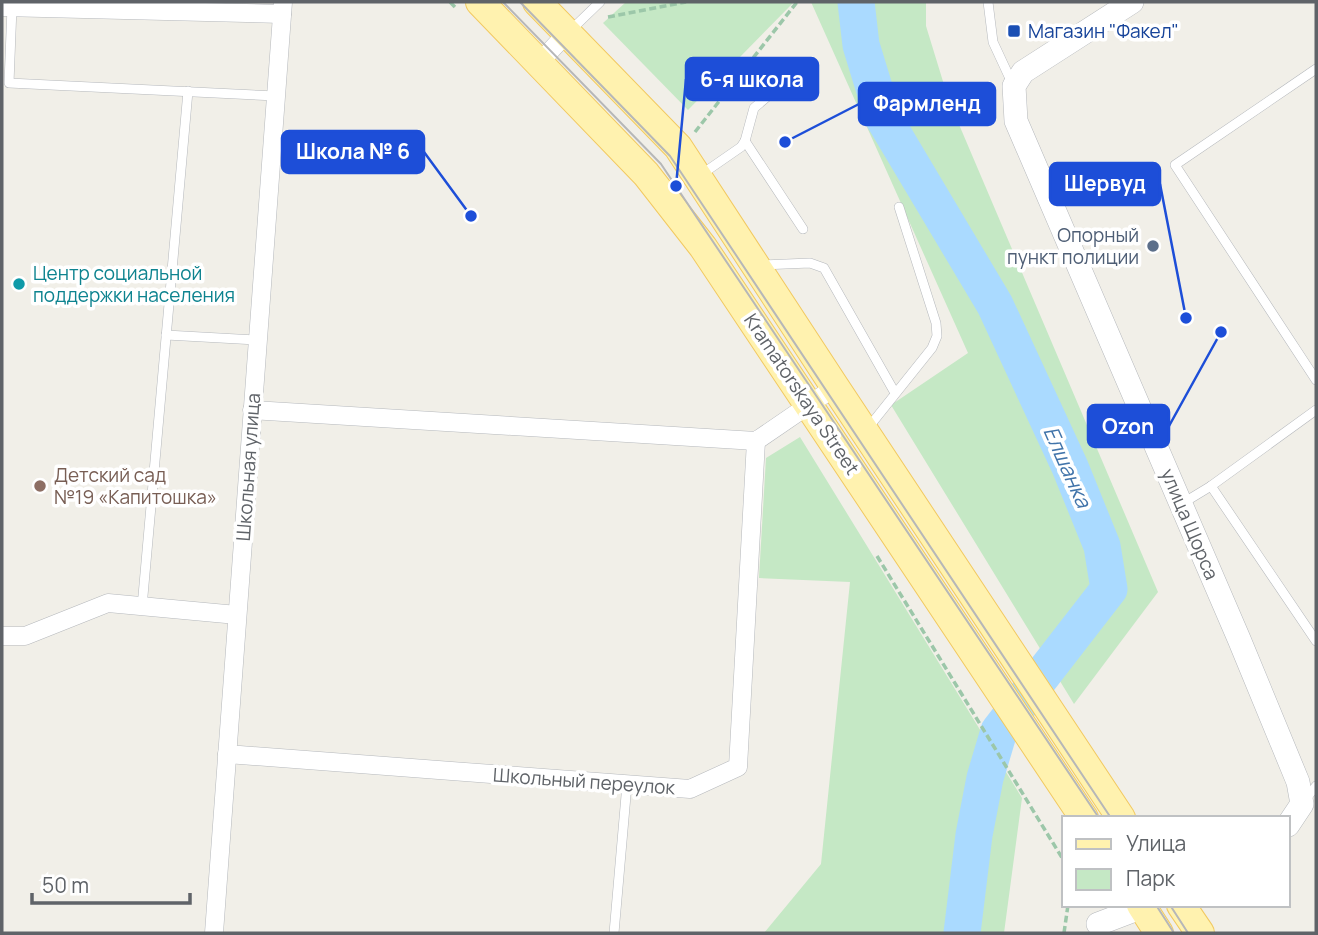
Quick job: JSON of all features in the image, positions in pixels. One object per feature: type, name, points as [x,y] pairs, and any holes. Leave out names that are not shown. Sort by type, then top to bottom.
[{"type":"main road","name":"Kramatorskaya Street","points":[[537,2],[573,28],[678,147],[1063,730],[1103,805],[1119,816]]},
{"type":"main road","name":"Kramatorskaya Street","points":[[470,7],[539,64],[646,174],[703,247],[1083,816]]},
{"type":"main road","points":[[1145,907],[1159,933]]},
{"type":"main road","points":[[1182,907],[1200,933]]},
{"type":"street","points":[[1014,86],[1023,72],[1132,2]]},
{"type":"street","points":[[7,7],[283,8]]},
{"type":"street","name":"Школьная улица","points":[[214,933],[283,8]]},
{"type":"street","points":[[539,64],[573,28]]},
{"type":"street","name":"улица Щорса","points":[[1014,86],[1016,121],[1298,782],[1309,795],[1290,822]]},
{"type":"street","points":[[252,410],[756,441],[835,387]]},
{"type":"street","name":"Школьный переулок","points":[[227,754],[690,789],[738,767],[756,441]]},
{"type":"street","points":[[2,636],[25,636],[108,603],[237,615]]},
{"type":"street","points":[[1098,921],[1141,907]]},
{"type":"lane","points":[[573,28],[600,2]]},
{"type":"lane","points":[[988,2],[993,42],[1014,86]]},
{"type":"lane","points":[[7,7],[5,83],[276,96]]},
{"type":"lane","points":[[1316,69],[1175,165],[1316,380]]},
{"type":"lane","points":[[697,176],[741,147],[754,107],[787,80]]},
{"type":"lane","points":[[142,607],[188,91]]},
{"type":"lane","points":[[745,141],[803,229]]},
{"type":"lane","points":[[864,432],[932,348],[937,336],[936,323],[899,207]]},
{"type":"lane","points":[[754,265],[810,263],[824,268],[895,393]]},
{"type":"lane","points":[[166,335],[257,340]]},
{"type":"lane","points":[[1181,503],[1211,486],[1316,410]]},
{"type":"lane","points":[[1211,486],[1316,640]]},
{"type":"lane","points":[[614,933],[628,784]]},
{"type":"path","points":[[450,2],[470,7]]},
{"type":"path","points":[[573,28],[686,2]]},
{"type":"path","points":[[692,136],[797,2]]},
{"type":"path","points":[[877,555],[1062,858]]},
{"type":"path","points":[[1064,933],[1068,907]]},
{"type":"green space","points":[[626,2],[794,2],[688,110],[603,23]]},
{"type":"green space","points":[[811,2],[926,2],[926,26],[949,101],[1158,592],[1074,704],[891,405],[968,353]]},
{"type":"green space","points":[[800,437],[1022,798],[1004,933],[764,933],[821,864],[850,582],[759,578],[766,458]]},
{"type":"waterway","name":"Елшанка","points":[[856,2],[861,45],[883,117],[995,305],[1070,467],[1102,546],[1109,589],[999,731],[985,778],[974,835],[962,933]]},
{"type":"tram line","points":[[503,2],[661,164],[1098,816]]},
{"type":"tram line","points":[[520,2],[670,156],[1110,816]]},
{"type":"tram line","points":[[1157,907],[1174,933]]},
{"type":"tram line","points":[[1171,907],[1188,933]]},
{"type":"place","name":"Магазин \"Факел\"","points":[[1014,31]]},
{"type":"place","name":"Фармленд","points":[[785,142]]},
{"type":"place","name":"6-я школа","points":[[676,186]]},
{"type":"place","name":"Школа № 6","points":[[471,216]]},
{"type":"place","name":"Опорный пункт полиции","points":[[1153,246]]},
{"type":"place","name":"Центр социальной поддержки населения","points":[[19,284]]},
{"type":"place","name":"Шервуд","points":[[1186,318]]},
{"type":"place","name":"Ozon","points":[[1221,332]]},
{"type":"place","name":"Детский сад №19 «Капитошка»","points":[[40,486]]}]
